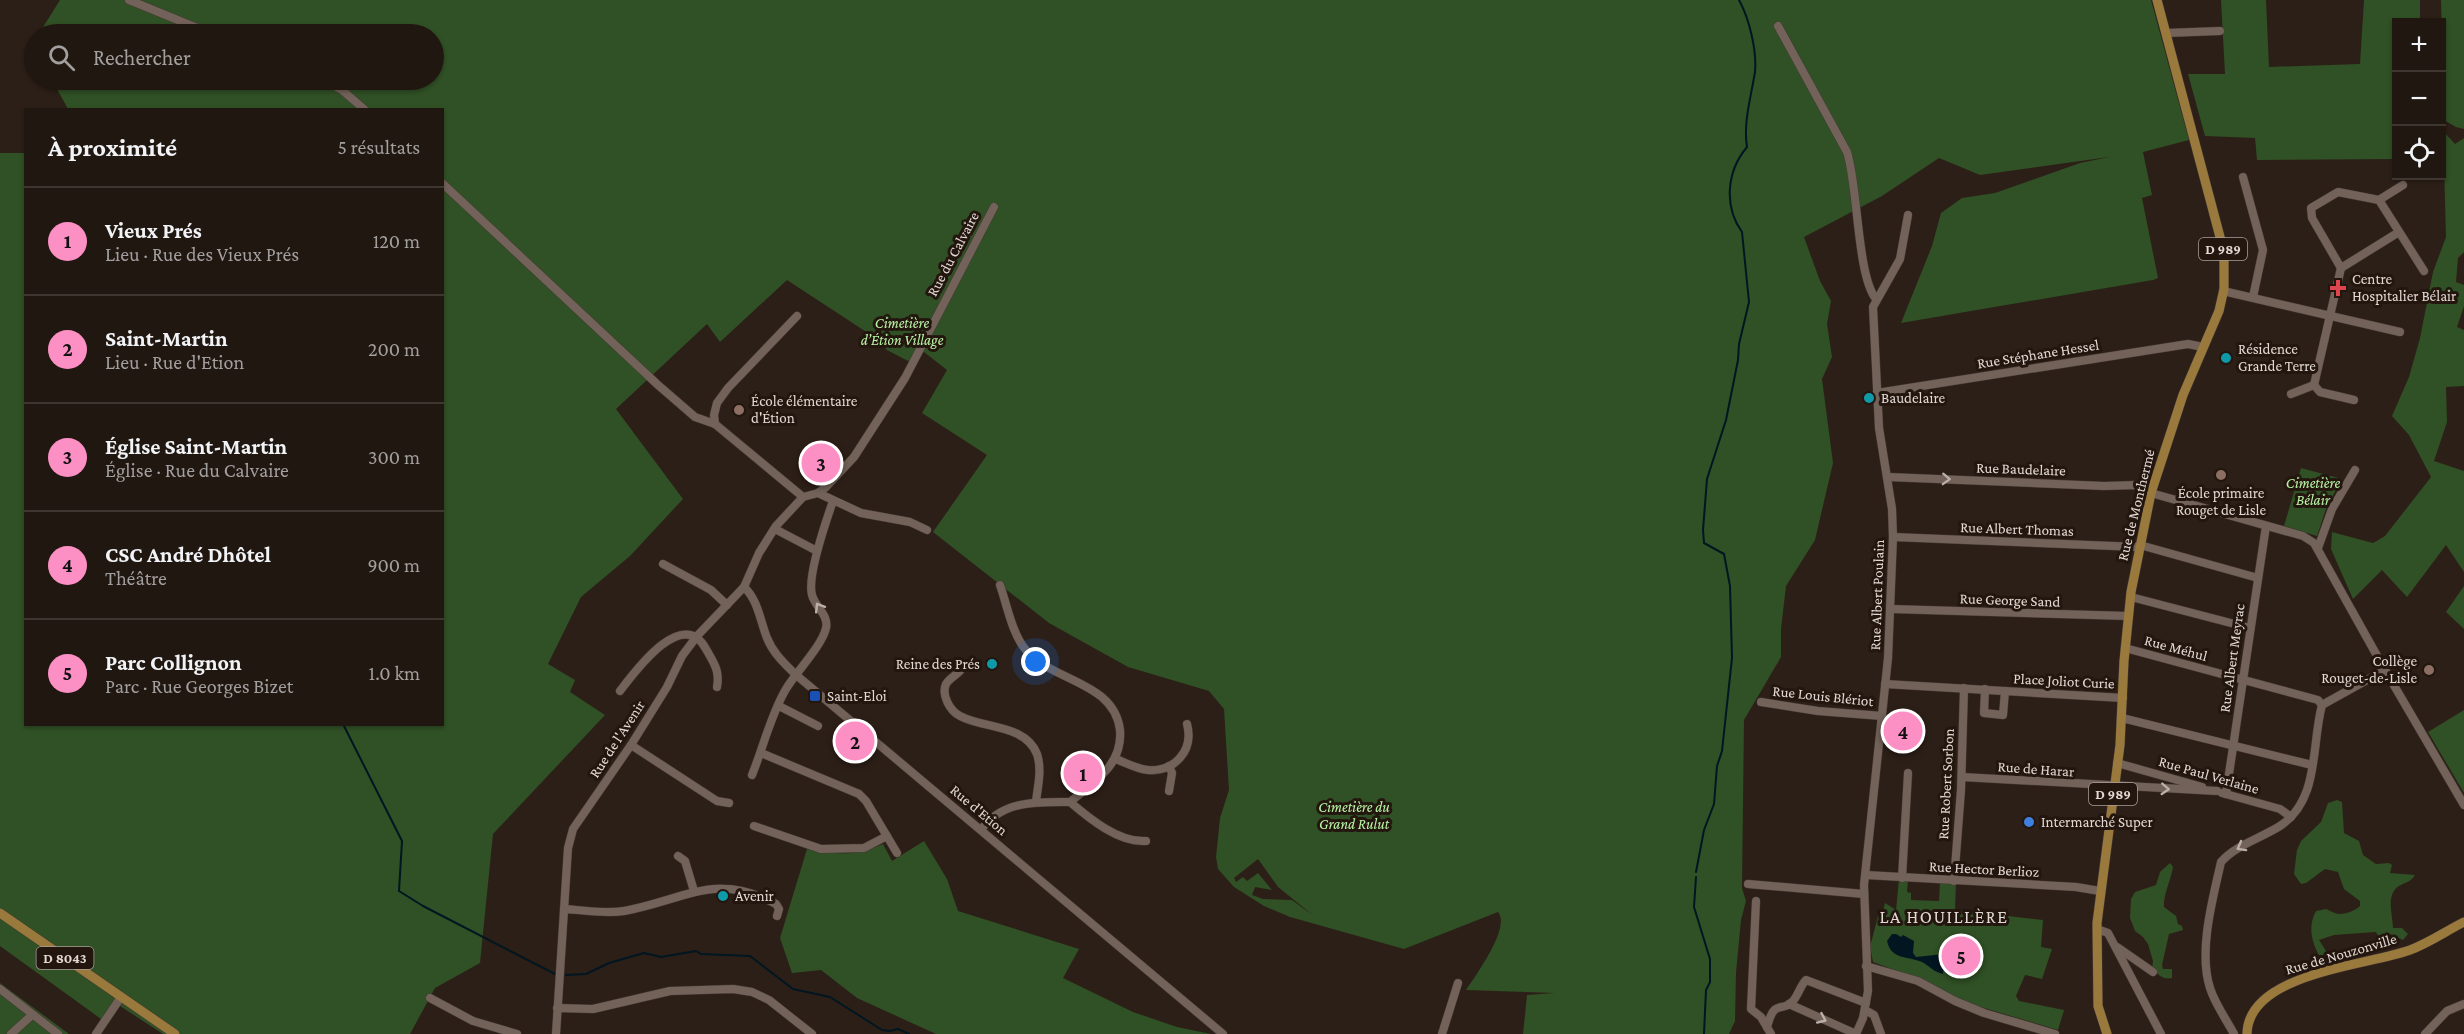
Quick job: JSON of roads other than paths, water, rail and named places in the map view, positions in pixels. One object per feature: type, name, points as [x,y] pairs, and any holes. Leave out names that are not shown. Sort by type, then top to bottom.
[{"type":"main road","name":"Rue de Monthermé","points":[[2107,1034],[2098,1006],[2097,929],[2122,718],[2131,597],[2152,491],[2183,394],[2219,311],[2223,291],[2224,252],[2157,0]]},
{"type":"main road","name":"D 8043","points":[[0,913],[175,1034]]},
{"type":"main road","name":"Rue de Nouzonville","points":[[2247,1034],[2250,1019],[2258,1004],[2280,988],[2301,979],[2410,950],[2464,922]]},
{"type":"street","points":[[129,0],[188,24]]},
{"type":"street","points":[[1778,26],[1848,152],[1867,276],[1872,294],[1876,299],[1900,259],[1908,215]]},
{"type":"street","points":[[2166,33],[2220,31]]},
{"type":"street","points":[[342,90],[363,108]]},
{"type":"street","points":[[2244,177],[2263,250],[2253,297]]},
{"type":"street","points":[[444,185],[695,417],[715,424],[802,497],[818,493],[861,513],[910,522],[927,530]]},
{"type":"street","points":[[2314,385],[2341,268],[2312,218],[2311,208],[2338,192],[2379,200],[2403,185]]},
{"type":"street","points":[[2379,200],[2424,272]]},
{"type":"street","name":"Rue du Calvaire","points":[[818,493],[854,457],[905,378],[994,207]]},
{"type":"street","points":[[2341,268],[2398,232]]},
{"type":"street","points":[[2223,291],[2400,332]]},
{"type":"street","name":"Rue Albert Poulain","points":[[1856,1034],[1866,1007],[1868,991],[1864,894],[1886,684],[1893,537],[1877,393],[1872,316],[1876,299]]},
{"type":"street","points":[[715,424],[717,403],[796,316]]},
{"type":"street","name":"Rue Stéphane Hessel","points":[[1877,393],[2188,344],[2203,347]]},
{"type":"street","points":[[2291,394],[2314,385]]},
{"type":"street","points":[[2314,385],[2320,392],[2354,400]]},
{"type":"street","points":[[2355,470],[2332,509],[2318,548],[2385,670],[2464,805]]},
{"type":"street","name":"Rue Baudelaire","points":[[1888,477],[2104,486],[2137,485],[2303,536],[2318,548]]},
{"type":"street","name":"Rue de l'Avenir","points":[[556,1034],[568,849],[573,829],[667,687],[682,656],[697,636],[744,587],[759,554],[775,529],[802,497]]},
{"type":"street","points":[[752,775],[784,692],[821,641],[826,630],[827,623],[824,614],[812,596],[811,586],[817,551],[833,501]]},
{"type":"street","name":"Rue Albert Meyrac","points":[[2226,794],[2266,526]]},
{"type":"street","points":[[775,529],[817,551]]},
{"type":"street","name":"Rue Albert Thomas","points":[[1893,537],[2140,546],[2258,578]]},
{"type":"street","points":[[663,564],[711,590],[727,605]]},
{"type":"street","points":[[1000,585],[1024,648],[1036,660],[1099,694],[1109,704],[1120,729],[1120,750],[1116,759],[1070,802]]},
{"type":"street","name":"Rue d'Etion","points":[[744,587],[751,594],[767,638],[776,655],[795,674],[1223,1034]]},
{"type":"street","points":[[2131,597],[2250,627]]},
{"type":"street","name":"Rue George Sand","points":[[1891,609],[2129,616]]},
{"type":"street","points":[[620,691],[642,662],[660,645],[675,638],[697,636],[718,669],[717,687]]},
{"type":"street","name":"Rue Méhul","points":[[2126,648],[2318,700],[2322,705]]},
{"type":"street","points":[[2234,1034],[2210,987],[2207,966],[2206,936],[2221,862],[2228,854],[2280,826],[2299,809],[2306,797],[2322,705],[2385,670]]},
{"type":"street","points":[[960,671],[946,684],[945,692],[951,709],[960,716],[1014,732],[1027,740],[1037,753],[1040,768],[1036,801]]},
{"type":"street","name":"Place Joliot Curie","points":[[1886,684],[2122,698]]},
{"type":"street","name":"Rue Robert Sorbon","points":[[1954,881],[1962,777],[1964,688]]},
{"type":"street","name":"Place Joliot Curie","points":[[1985,690],[1984,713],[2004,715],[2005,691]]},
{"type":"street","name":"Rue Louis Blériot","points":[[1761,702],[1818,711],[1882,716]]},
{"type":"street","points":[[779,706],[818,726]]},
{"type":"street","points":[[2122,718],[2312,765]]},
{"type":"street","points":[[1116,759],[1148,770],[1169,766],[1187,747],[1190,736],[1187,724]]},
{"type":"street","points":[[630,745],[717,801],[729,803]]},
{"type":"street","points":[[761,753],[860,794],[897,853]]},
{"type":"street","name":"Rue Paul Verlaine","points":[[2117,763],[2280,809],[2291,817]]},
{"type":"street","points":[[1169,766],[1172,773],[1169,791]]},
{"type":"street","points":[[1902,878],[1908,773]]},
{"type":"street","name":"Rue de Harar","points":[[1962,777],[2217,791]]},
{"type":"street","points":[[981,830],[991,817],[1002,811],[1036,801],[1070,802],[1123,838],[1135,842],[1146,841]]},
{"type":"street","points":[[753,826],[821,849],[864,848],[887,836]]},
{"type":"street","points":[[678,856],[685,861],[694,891]]},
{"type":"street","name":"Rue Hector Berlioz","points":[[1866,875],[2076,887],[2100,891]]},
{"type":"street","points":[[1748,884],[1864,894]]},
{"type":"street","points":[[564,909],[617,912],[713,888],[741,889],[776,904],[779,909],[777,916]]},
{"type":"street","points":[[1756,901],[1751,1009],[1761,1017],[1769,1030]]},
{"type":"street","points":[[2097,929],[2108,933],[2161,1034]]},
{"type":"street","points":[[2114,944],[2153,972]]},
{"type":"street","points":[[1866,966],[1918,981],[1955,1001],[1984,1013],[2055,1034]]},
{"type":"street","points":[[1769,1030],[1772,1011],[1778,1006],[1789,1004],[1796,998],[1799,986],[1806,980],[1866,1007],[1874,1015],[1881,1034]]},
{"type":"street","points":[[1442,1034],[1458,983]]},
{"type":"street","points":[[0,989],[58,1034]]},
{"type":"street","points":[[557,1008],[593,1009],[670,991],[733,989],[752,992],[769,1000],[811,1033]]},
{"type":"street","points":[[96,1034],[121,997]]},
{"type":"street","points":[[430,998],[473,1021],[517,1034]]},
{"type":"street","points":[[1789,1004],[1856,1034]]},
{"type":"street","points":[[2425,1034],[2447,1011],[2464,1004]]},
{"type":"street","points":[[11,1034],[32,1014]]},
{"type":"street","points":[[798,1034],[811,1033]]},
{"type":"water","points":[[1892,934],[1901,937],[1903,935],[1914,941],[1913,953],[1916,957],[1944,954],[1943,974],[1922,962],[1892,951],[1887,941]]},
{"type":"waterway","points":[[1696,872],[1704,830],[1714,804],[1732,658],[1730,586],[1724,554],[1704,543],[1703,530],[1707,479],[1726,420],[1749,302],[1742,232],[1732,212],[1730,201],[1731,178],[1747,147],[1747,119],[1755,72],[1752,34],[1739,0]]},
{"type":"waterway","points":[[344,726],[402,841],[399,891],[423,906],[555,974]]},
{"type":"waterway","points":[[1696,877],[1694,907],[1710,959],[1710,982],[1706,990],[1704,1034]]},
{"type":"waterway","points":[[566,975],[586,974],[609,963],[644,953],[661,957],[696,951],[701,954],[750,956],[793,989],[830,997],[882,1030],[898,1029],[909,1034]]},
{"type":"place","name":"Centre Hospitalier Bélair","points":[[2338,288]]},
{"type":"place","name":"Résidence Grande Terre","points":[[2226,358]]},
{"type":"place","name":"Baudelaire","points":[[1869,398]]},
{"type":"place","name":"École élémentaire d'Étion","points":[[739,410]]},
{"type":"place","name":"Église Saint-Martin","points":[[821,463]]},
{"type":"place","name":"École primaire Rouget de Lisle","points":[[2221,475]]},
{"type":"place","name":"Reine des Prés","points":[[992,664]]},
{"type":"place","name":"Collège Rouget-de-Lisle","points":[[2429,670]]},
{"type":"place","name":"Saint-Eloi","points":[[815,696]]},
{"type":"place","name":"CSC André Dhôtel","points":[[1903,731]]},
{"type":"place","name":"Saint-Martin","points":[[855,741]]},
{"type":"place","name":"Vieux Prés","points":[[1083,773]]},
{"type":"place","name":"Intermarché Super","points":[[2029,822]]},
{"type":"place","name":"Avenir","points":[[723,896]]},
{"type":"place","name":"Parc Collignon","points":[[1961,956]]},
{"type":"district","name":"LA HOUILLÈRE","points":[[1944,917]]},
{"type":"park label","name":"Cimetière d’Étion Village","points":[[902,332]]},
{"type":"park label","name":"Cimetière Bélair","points":[[2313,492]]},
{"type":"park label","name":"Cimetière du Grand Rulut","points":[[1354,816]]}]
